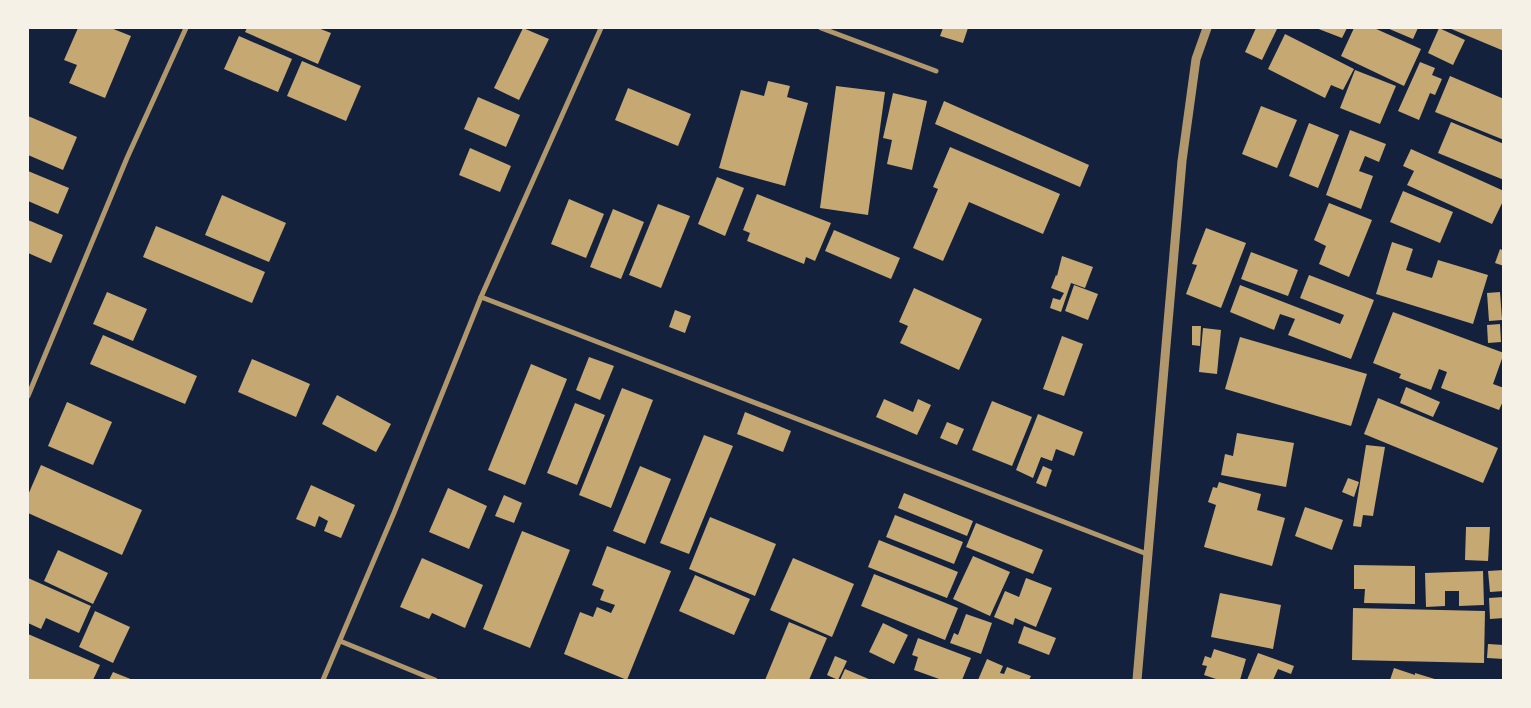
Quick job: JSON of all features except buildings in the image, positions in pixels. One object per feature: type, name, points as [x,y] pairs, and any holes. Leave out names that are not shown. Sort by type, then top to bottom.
[{"type":"street","points":[[28,396],[127,158],[186,28]]},
{"type":"street","points":[[323,680],[394,513],[481,297],[601,28]]},
{"type":"street","points":[[821,28],[936,71]]},
{"type":"street","points":[[1137,680],[1146,554],[1182,161],[1196,59],[1207,28]]},
{"type":"street","points":[[481,297],[1146,554]]},
{"type":"street","points":[[340,641],[435,680]]}]
